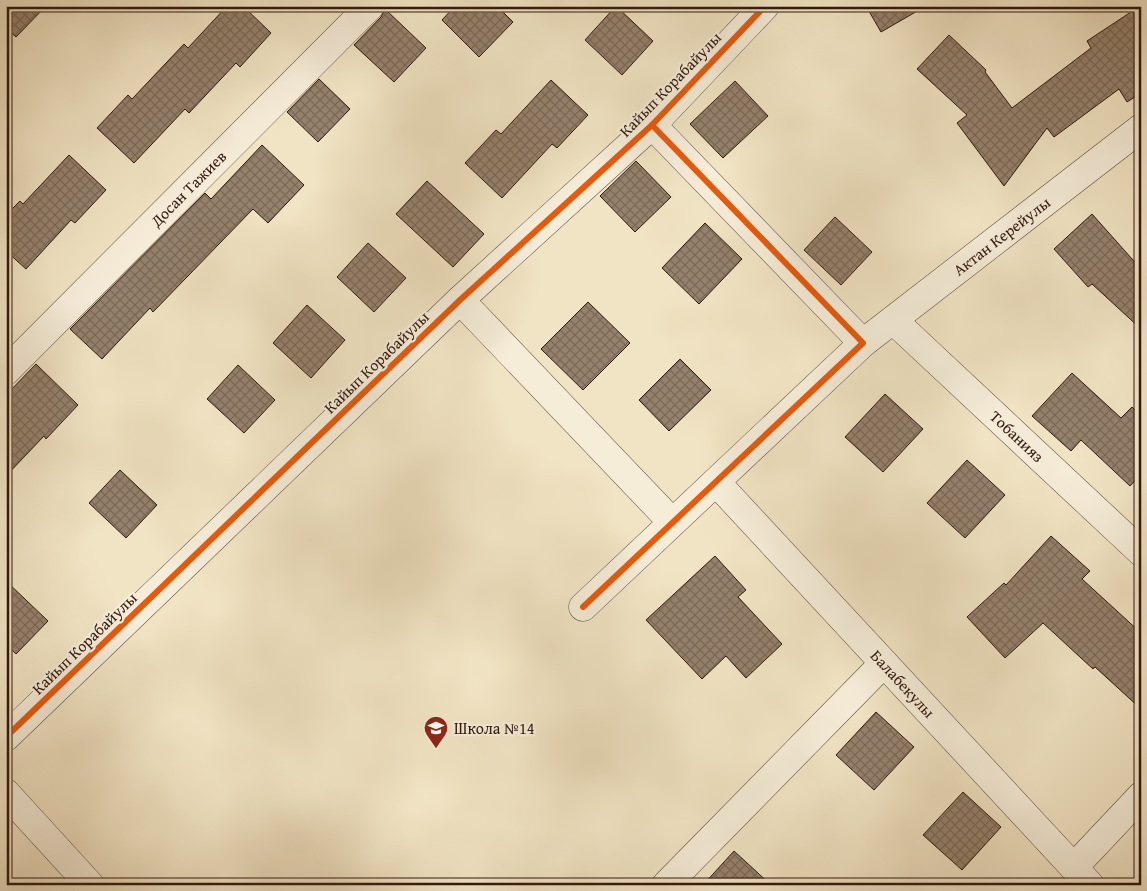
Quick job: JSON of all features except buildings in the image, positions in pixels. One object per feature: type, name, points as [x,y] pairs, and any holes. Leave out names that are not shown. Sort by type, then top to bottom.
[{"type":"street","name":"Досан Тажиев","points":[[6,371],[370,6]]},
{"type":"street","name":"Кайып Корабайулы","points":[[6,737],[460,300],[652,125],[765,6]]},
{"type":"street","points":[[652,125],[863,343]]},
{"type":"street","name":"Актан Керейулы","points":[[583,607],[863,343],[1140,129]]},
{"type":"street","points":[[460,300],[672,522]]},
{"type":"street","name":"Тобанияз","points":[[893,320],[1141,552]]},
{"type":"street","name":"Балабекулы","points":[[716,482],[1082,876]]},
{"type":"street","points":[[666,885],[884,663]]},
{"type":"street","points":[[6,793],[90,885]]},
{"type":"street","points":[[1082,876],[1141,796]]},
{"type":"cycle path","points":[[6,737],[460,300],[652,125],[765,6]]},
{"type":"cycle path","points":[[583,607],[863,343],[652,125]]},
{"type":"place","name":"Школа №14","points":[[436,749]]}]
